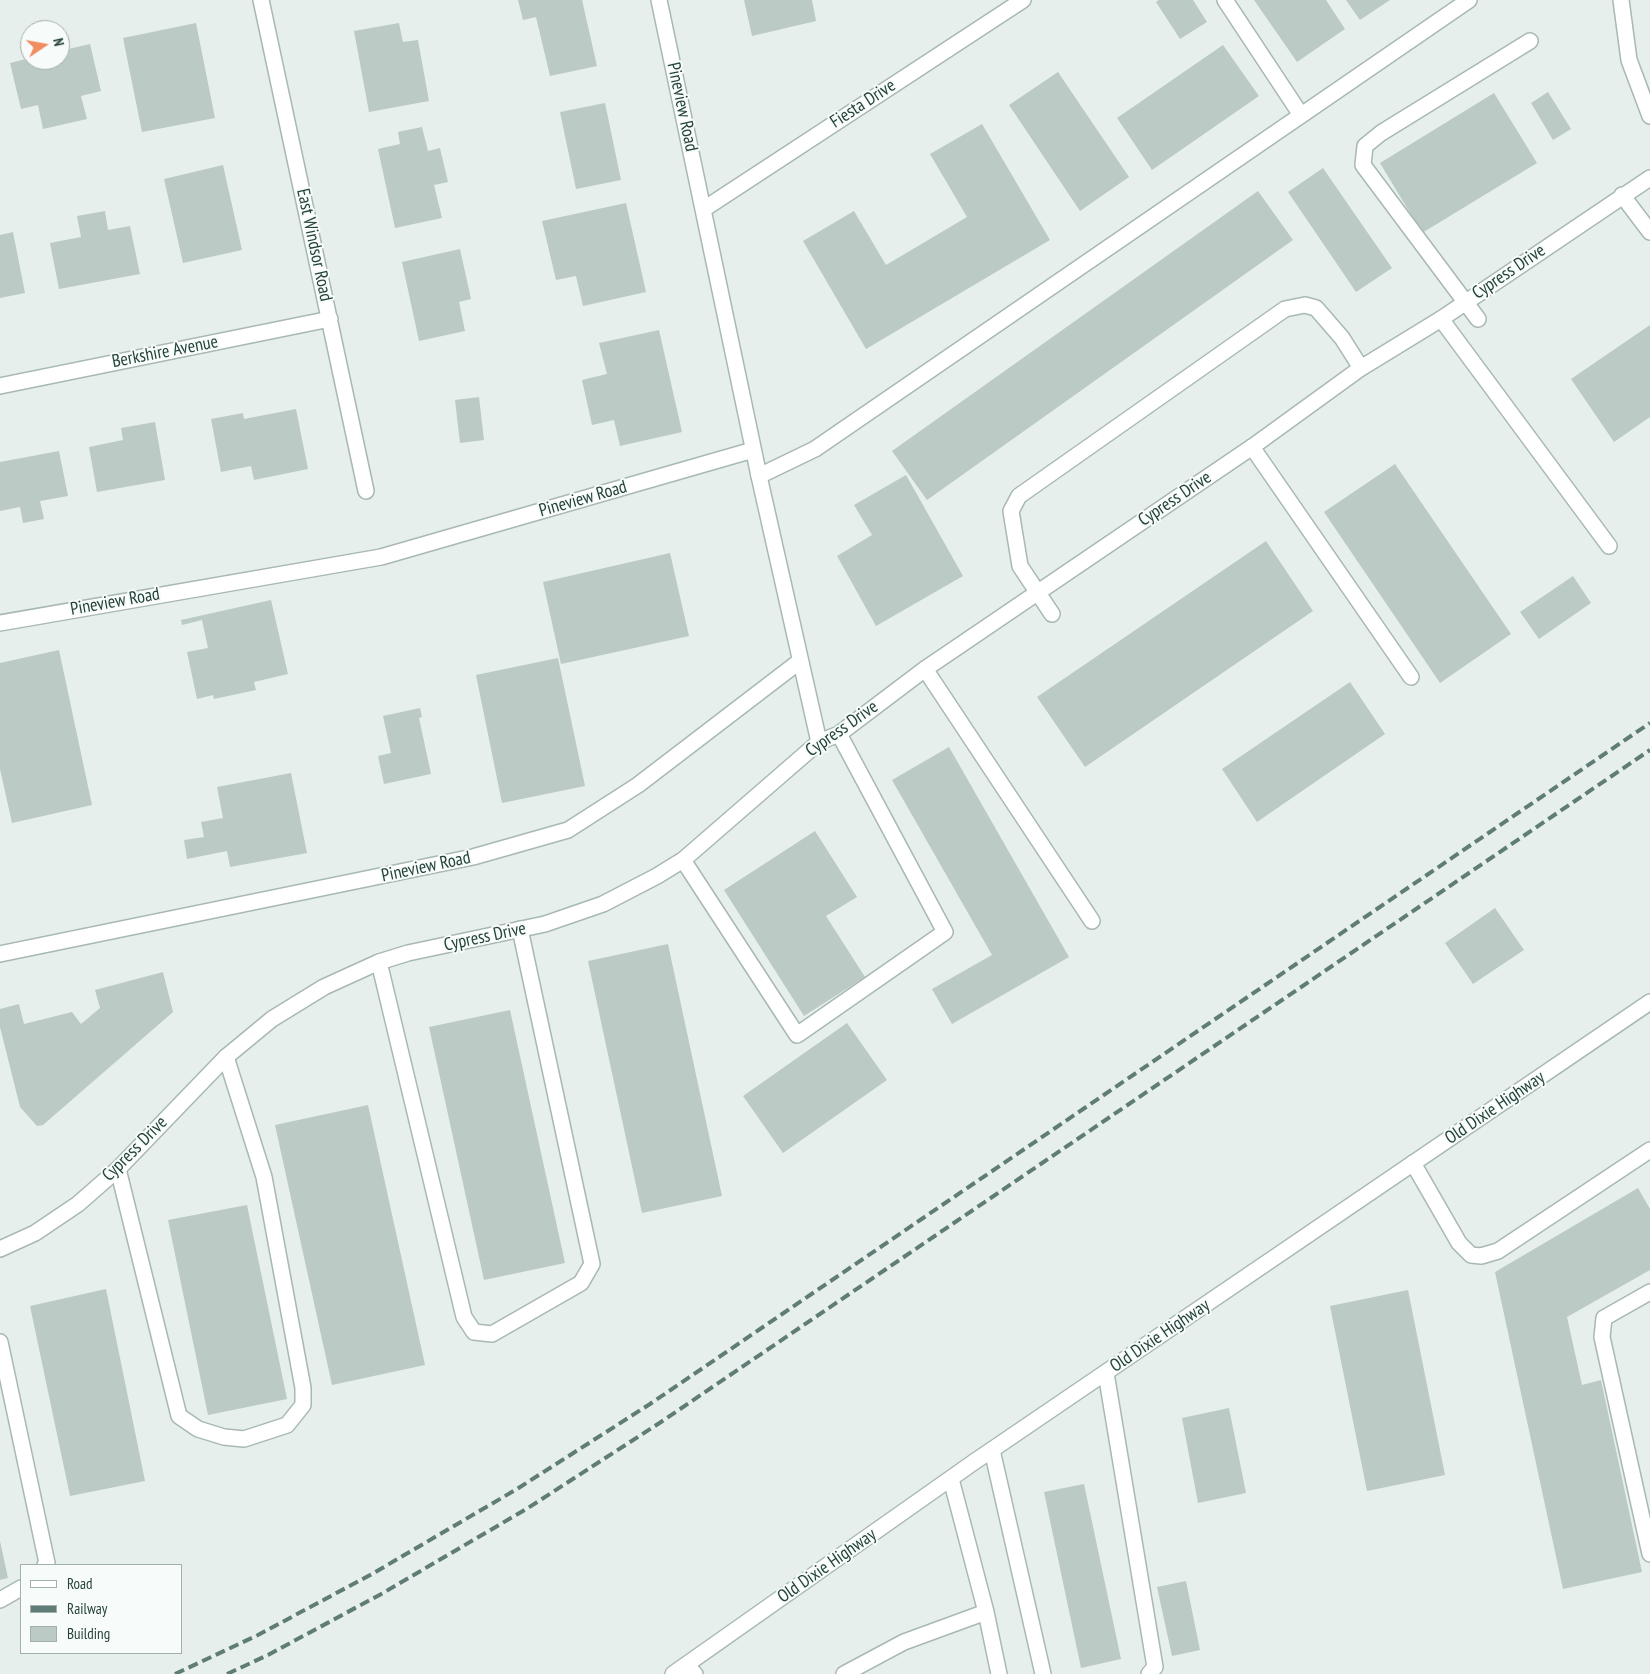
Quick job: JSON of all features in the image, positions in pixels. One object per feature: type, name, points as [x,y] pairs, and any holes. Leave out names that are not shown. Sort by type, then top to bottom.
[{"type":"street","name":"East Windsor Road","points":[[261,0],[366,491]]},
{"type":"street","name":"Pineview Road","points":[[659,0],[753,450],[819,742]]},
{"type":"street","name":"Fiesta Drive","points":[[704,209],[1023,0]]},
{"type":"street","points":[[1225,0],[1301,115]]},
{"type":"street","points":[[759,476],[815,449],[1469,0]]},
{"type":"street","points":[[1621,0],[1629,60],[1650,116]]},
{"type":"street","points":[[1478,319],[1363,165],[1365,146],[1381,133],[1530,41]]},
{"type":"street","name":"Cypress Drive","points":[[0,1249],[35,1233],[78,1204],[118,1169],[226,1057],[282,1013],[324,987],[380,962],[408,953],[545,924],[603,904],[683,860],[819,742],[839,734],[925,669],[1252,447],[1361,368],[1441,319],[1622,195],[1650,178]]},
{"type":"street","points":[[1622,195],[1650,232]]},
{"type":"street","points":[[1052,614],[1020,566],[1011,511],[1018,496],[1285,309],[1305,305],[1316,308],[1342,338],[1361,368]]},
{"type":"street","name":"Berkshire Avenue","points":[[0,386],[330,319]]},
{"type":"street","points":[[1441,319],[1609,546]]},
{"type":"street","points":[[1252,447],[1411,677]]},
{"type":"street","name":"Pineview Road","points":[[0,623],[381,557],[753,450]]},
{"type":"street","name":"Pineview Road","points":[[0,954],[473,857],[568,830],[638,785],[800,661]]},
{"type":"street","points":[[925,669],[1092,921]]},
{"type":"street","points":[[683,860],[797,1035],[945,932],[839,734]]},
{"type":"street","points":[[380,962],[464,1317],[474,1332],[492,1334],[581,1283],[592,1264],[520,929]]},
{"type":"street","name":"Old Dixie Highway","points":[[672,1674],[690,1669],[992,1450],[1650,1002]]},
{"type":"street","points":[[118,1169],[179,1416],[198,1429],[224,1438],[244,1439],[287,1425],[303,1405],[303,1388],[264,1176],[226,1057]]},
{"type":"street","points":[[1413,1163],[1459,1243],[1471,1255],[1481,1256],[1498,1251],[1650,1150]]},
{"type":"street","points":[[1650,1292],[1604,1318],[1602,1337],[1650,1554]]},
{"type":"street","points":[[0,1342],[46,1564]]},
{"type":"street","points":[[1106,1373],[1155,1667],[1149,1674]]},
{"type":"street","points":[[992,1450],[1044,1674]]},
{"type":"street","points":[[951,1479],[986,1612],[999,1674]]},
{"type":"street","points":[[0,1600],[20,1589]]},
{"type":"street","points":[[844,1674],[904,1642],[986,1612]]},
{"type":"building","points":[[518,0],[582,0],[597,66],[550,76],[536,17],[523,20]]},
{"type":"building","points":[[744,0],[812,0],[816,21],[752,36]]},
{"type":"building","points":[[1159,0],[1193,0],[1207,22],[1180,39],[1156,2]]},
{"type":"building","points":[[1254,0],[1326,0],[1345,29],[1297,62]]},
{"type":"building","points":[[1346,0],[1390,0],[1360,20]]},
{"type":"building","points":[[196,23],[215,118],[142,132],[123,38]]},
{"type":"building","points":[[399,23],[403,42],[418,40],[429,101],[369,112],[354,31]]},
{"type":"building","points":[[90,44],[101,91],[81,96],[87,119],[43,129],[38,105],[21,109],[10,63],[20,60],[20,70],[70,70],[70,49]]},
{"type":"building","points":[[1223,45],[1259,96],[1152,170],[1117,118]]},
{"type":"building","points":[[1058,72],[1129,177],[1080,211],[1009,105]]},
{"type":"building","points":[[1548,92],[1571,129],[1553,140],[1531,103]]},
{"type":"building","points":[[1494,93],[1537,163],[1422,233],[1380,163]]},
{"type":"building","points":[[605,103],[621,180],[576,189],[560,112]]},
{"type":"building","points":[[982,124],[1050,240],[866,349],[803,241],[854,211],[886,265],[967,217],[930,154]]},
{"type":"building","points":[[422,127],[428,151],[440,148],[448,182],[434,185],[442,218],[395,228],[378,149],[400,144],[398,132]]},
{"type":"building","points":[[223,165],[242,250],[183,263],[164,179]]},
{"type":"building","points":[[1323,168],[1392,268],[1356,292],[1288,192]]},
{"type":"building","points":[[1258,191],[1293,240],[927,500],[892,451]]},
{"type":"building","points":[[626,203],[646,292],[583,306],[576,276],[556,280],[542,221]]},
{"type":"building","points":[[105,211],[108,230],[130,226],[140,274],[59,289],[50,243],[81,237],[77,216]]},
{"type":"building","points":[[13,232],[25,293],[0,298],[0,235]]},
{"type":"building","points":[[460,249],[471,299],[459,302],[465,331],[419,341],[402,262]]},
{"type":"building","points":[[1650,325],[1650,417],[1614,442],[1571,379]]},
{"type":"building","points":[[659,330],[682,432],[620,446],[614,420],[592,425],[582,380],[607,374],[599,343]]},
{"type":"building","points":[[479,397],[484,440],[460,443],[455,400]]},
{"type":"building","points":[[296,409],[308,469],[254,480],[251,466],[221,472],[211,419],[243,413],[244,419]]},
{"type":"building","points":[[155,422],[165,480],[97,492],[89,447],[123,440],[121,428]]},
{"type":"building","points":[[59,451],[68,496],[40,501],[44,519],[23,523],[20,507],[0,511],[0,462]]},
{"type":"building","points":[[1395,464],[1511,634],[1440,683],[1324,512]]},
{"type":"building","points":[[906,475],[963,576],[876,626],[837,556],[872,535],[854,505]]},
{"type":"building","points":[[1266,541],[1313,611],[1085,767],[1037,697]]},
{"type":"building","points":[[670,553],[689,636],[561,664],[543,582]]},
{"type":"building","points":[[1573,576],[1591,603],[1539,639],[1520,612]]},
{"type":"building","points":[[271,600],[288,674],[254,682],[256,690],[214,699],[213,695],[197,699],[187,652],[208,648],[202,620],[182,625],[181,620]]},
{"type":"building","points":[[59,650],[92,805],[12,823],[0,769],[0,663]]},
{"type":"building","points":[[558,658],[585,786],[502,803],[476,675]]},
{"type":"building","points":[[1350,682],[1385,734],[1257,822],[1222,769]]},
{"type":"building","points":[[420,708],[422,717],[419,718],[431,774],[384,784],[378,756],[391,753],[383,716]]},
{"type":"building","points":[[949,747],[1069,957],[952,1024],[932,989],[992,955],[892,780]]},
{"type":"building","points":[[291,773],[307,853],[230,867],[227,851],[187,859],[184,840],[204,837],[201,822],[223,818],[217,787]]},
{"type":"building","points":[[815,831],[857,897],[826,916],[865,977],[804,1016],[724,890]]},
{"type":"building","points":[[1495,908],[1524,950],[1473,984],[1445,943]]},
{"type":"building","points":[[668,944],[722,1196],[642,1213],[588,961]]},
{"type":"building","points":[[163,972],[173,1012],[43,1125],[37,1126],[20,1107],[0,1027],[0,1009],[19,1004],[24,1024],[72,1012],[81,1024],[100,1008],[95,990]]},
{"type":"building","points":[[510,1010],[565,1263],[484,1280],[429,1027]]},
{"type":"building","points":[[847,1023],[887,1080],[783,1153],[743,1096]]},
{"type":"building","points":[[368,1105],[425,1365],[332,1385],[275,1125]]},
{"type":"building","points":[[1638,1188],[1650,1209],[1650,1270],[1567,1317],[1582,1385],[1601,1380],[1642,1572],[1563,1589],[1495,1272]]},
{"type":"building","points":[[247,1205],[287,1399],[208,1415],[168,1220]]},
{"type":"building","points":[[106,1289],[145,1481],[70,1496],[30,1306]]},
{"type":"building","points":[[1408,1290],[1445,1475],[1367,1491],[1330,1306]]},
{"type":"building","points":[[1229,1408],[1246,1493],[1198,1503],[1182,1418]]},
{"type":"building","points":[[1084,1484],[1121,1659],[1081,1668],[1044,1492]]},
{"type":"building","points":[[0,1541],[8,1578],[0,1580]]},
{"type":"building","points":[[1186,1581],[1200,1650],[1172,1656],[1157,1587]]},
{"type":"railway","points":[[175,1674],[258,1635],[372,1574],[517,1489],[650,1404],[1650,723]]},
{"type":"railway","points":[[227,1674],[268,1655],[383,1593],[528,1508],[661,1422],[1650,750]]}]
